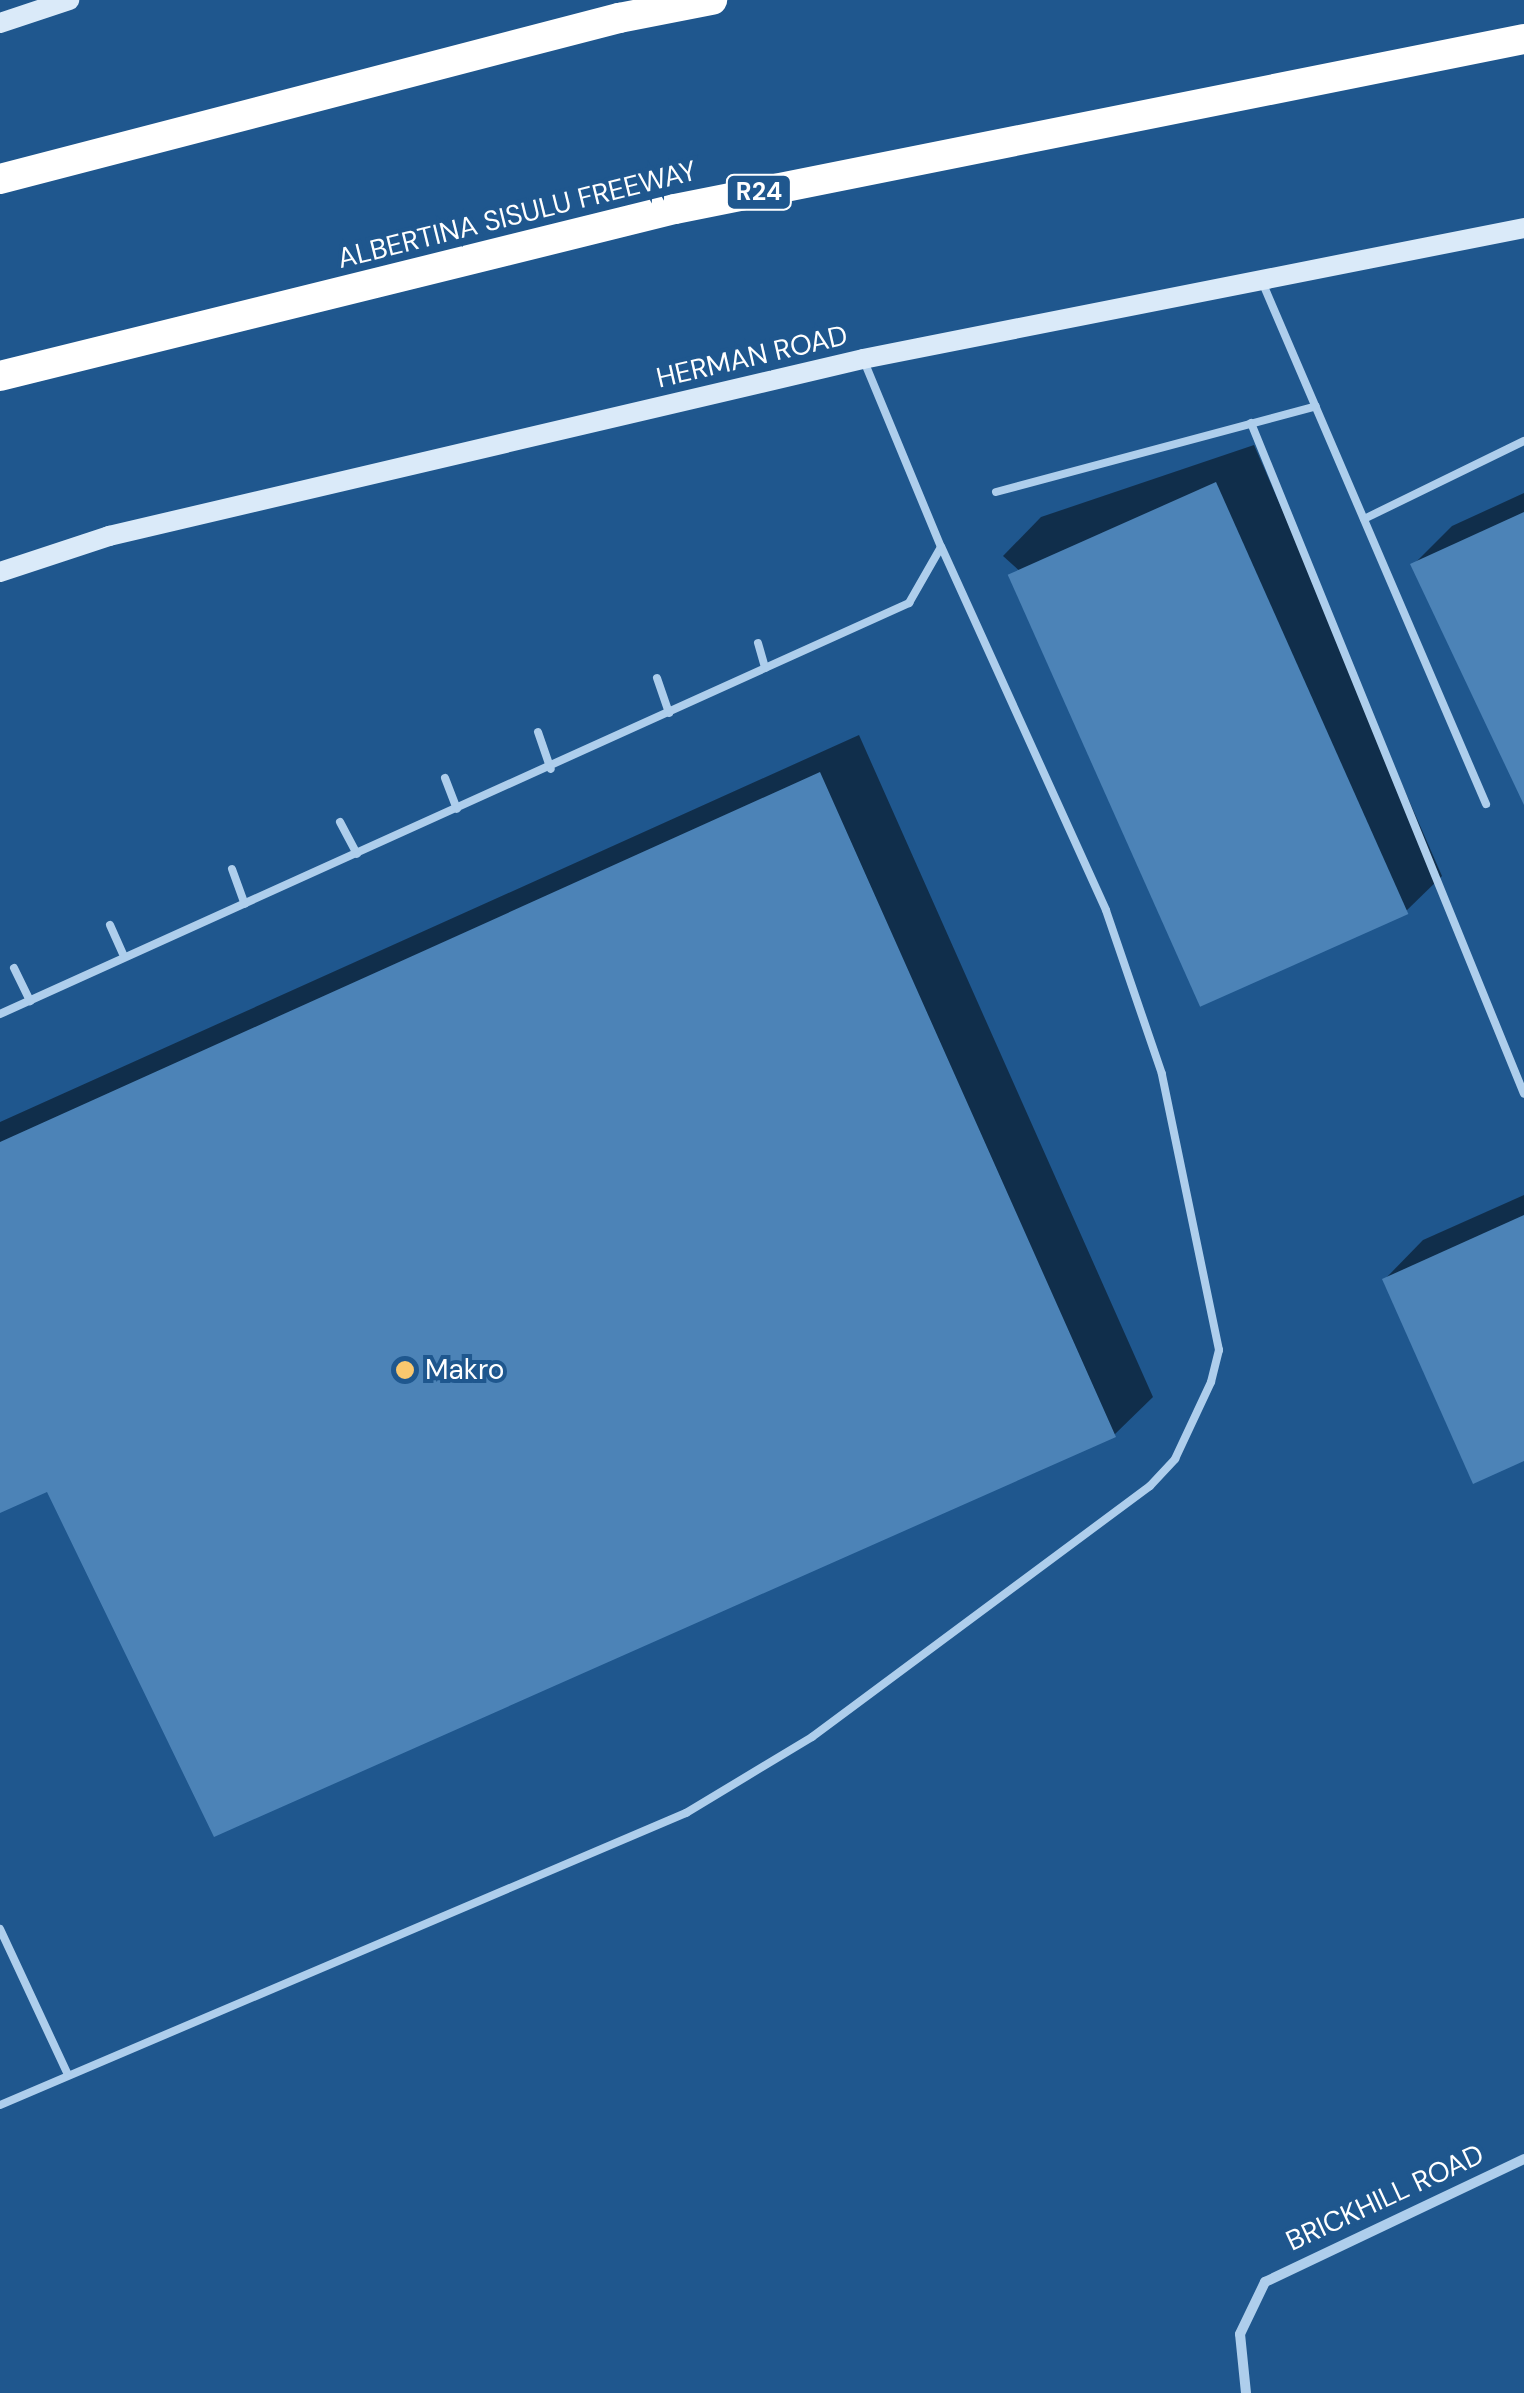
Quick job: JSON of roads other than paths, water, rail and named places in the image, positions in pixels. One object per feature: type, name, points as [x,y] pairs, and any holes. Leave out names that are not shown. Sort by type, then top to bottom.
[{"type":"highway","points":[[0,180],[712,0]]},
{"type":"highway","name":"ALBERTINA SISULU FREEWAY","points":[[0,376],[675,209],[1524,39]]},
{"type":"main road","points":[[0,22],[69,0]]},
{"type":"main road","name":"HERMAN ROAD","points":[[0,572],[109,536],[863,360],[1524,228]]},
{"type":"street","name":"BRICKHILL ROAD","points":[[1246,2393],[1240,2334],[1265,2282],[1524,2159]]},
{"type":"lane","points":[[1261,280],[1486,804]]},
{"type":"lane","points":[[0,2105],[686,1813],[812,1737],[1150,1486],[1175,1458],[1212,1382],[1218,1350],[1162,1074],[1106,910],[940,548],[863,360]]},
{"type":"lane","points":[[996,492],[1316,406]]},
{"type":"lane","points":[[1251,423],[1524,1094]]},
{"type":"lane","points":[[1364,519],[1524,441]]},
{"type":"lane","points":[[0,1014],[551,769],[909,604],[940,548]]},
{"type":"lane","points":[[758,644],[764,668]]},
{"type":"lane","points":[[657,678],[669,712]]},
{"type":"lane","points":[[538,732],[551,769]]},
{"type":"lane","points":[[445,778],[458,809]]},
{"type":"lane","points":[[340,822],[357,854]]},
{"type":"lane","points":[[232,869],[245,904]]},
{"type":"lane","points":[[110,925],[124,958]]},
{"type":"lane","points":[[14,968],[30,1002]]},
{"type":"lane","points":[[0,1929],[68,2075]]},
{"type":"place","name":"Makro","points":[[405,1370]]}]
